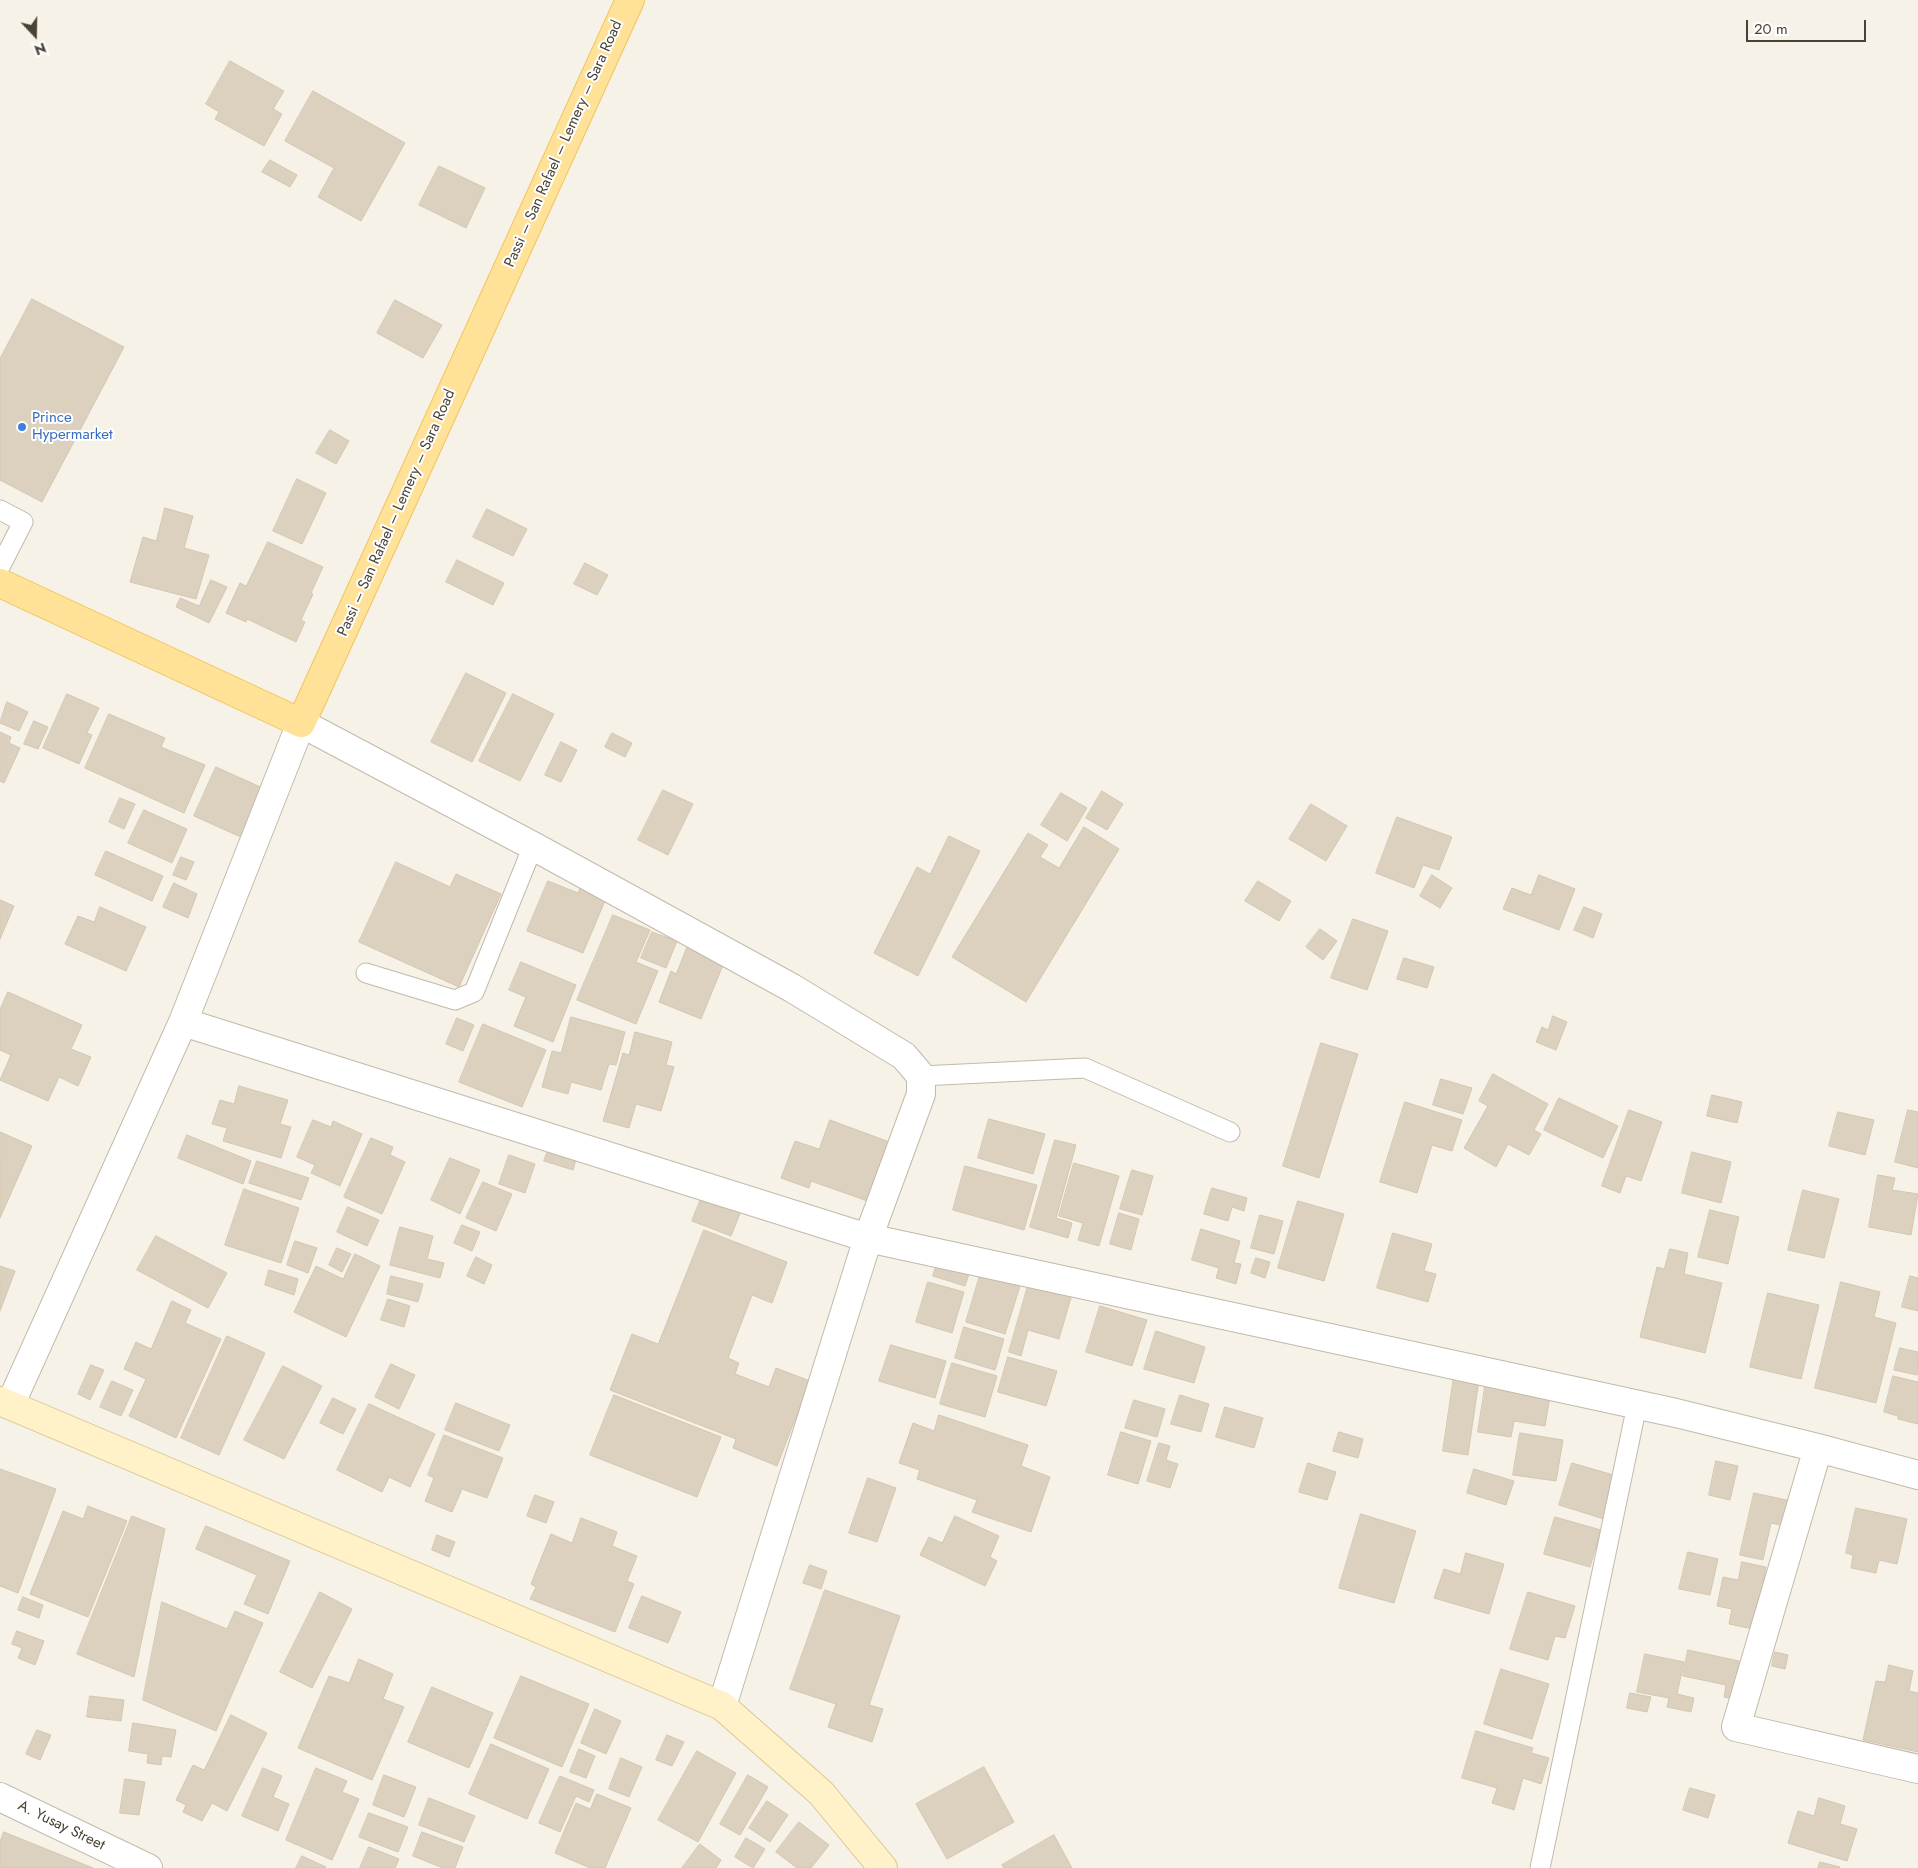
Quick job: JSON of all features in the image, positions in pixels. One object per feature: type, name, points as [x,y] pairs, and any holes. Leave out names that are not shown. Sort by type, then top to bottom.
[{"type":"main road","name":"Passi – San Rafael – Lemery – Sara Road","points":[[301,723],[630,0]]},
{"type":"main road","points":[[0,583],[301,723]]},
{"type":"street","points":[[722,1706],[868,1238],[921,1094],[921,1076],[904,1056],[792,988],[533,846],[301,723],[183,1022],[5,1403],[722,1706],[821,1793],[883,1868]]},
{"type":"street","points":[[183,1022],[868,1238],[1638,1404],[1818,1448],[1918,1475]]},
{"type":"street","points":[[1818,1448],[1736,1727],[1918,1769]]},
{"type":"street","name":"A. Yusay Street","points":[[0,1797],[148,1868]]},
{"type":"lane","points":[[0,510],[23,522],[0,567]]},
{"type":"lane","points":[[366,973],[455,1000],[474,992],[533,846]]},
{"type":"lane","points":[[921,1076],[1085,1068],[1230,1132]]},
{"type":"lane","points":[[1540,1868],[1638,1404]]},
{"type":"building","points":[[230,61],[284,91],[273,109],[282,114],[264,146],[215,119],[219,112],[206,104]]},
{"type":"building","points":[[313,91],[405,143],[361,221],[318,197],[334,168],[285,141]]},
{"type":"building","points":[[270,160],[297,175],[290,187],[262,172]]},
{"type":"building","points":[[439,166],[485,188],[466,228],[419,205]]},
{"type":"building","points":[[32,299],[124,347],[42,502],[0,480],[0,359]]},
{"type":"building","points":[[395,300],[442,325],[423,358],[377,333]]},
{"type":"building","points":[[330,430],[349,441],[336,464],[316,453]]},
{"type":"building","points":[[297,479],[326,493],[302,544],[273,531]]},
{"type":"building","points":[[165,508],[193,516],[184,548],[209,555],[196,599],[130,582],[143,537],[156,541]]},
{"type":"building","points":[[487,509],[527,529],[513,556],[473,537]]},
{"type":"building","points":[[268,542],[323,567],[301,620],[305,622],[296,642],[247,619],[246,622],[226,613],[240,583],[246,586]]},
{"type":"building","points":[[457,560],[504,583],[493,605],[446,582]]},
{"type":"building","points":[[585,563],[608,575],[597,595],[574,584]]},
{"type":"building","points":[[211,580],[227,587],[209,623],[176,607],[180,598],[199,606]]},
{"type":"building","points":[[466,673],[506,693],[472,762],[431,742]]},
{"type":"building","points":[[67,694],[99,708],[87,733],[92,735],[79,764],[43,748]]},
{"type":"building","points":[[513,694],[554,714],[520,781],[479,761]]},
{"type":"building","points":[[7,702],[28,712],[19,731],[0,723]]},
{"type":"building","points":[[109,714],[165,738],[161,747],[205,765],[184,813],[85,768]]},
{"type":"building","points":[[34,721],[48,727],[38,749],[24,744]]},
{"type":"building","points":[[0,732],[11,737],[9,743],[20,748],[4,783],[0,781]]},
{"type":"building","points":[[612,733],[632,743],[625,757],[605,747]]},
{"type":"building","points":[[561,742],[577,750],[561,782],[545,775]]},
{"type":"building","points":[[216,767],[265,789],[243,838],[194,816]]},
{"type":"building","points":[[663,790],[693,804],[668,855],[638,840]]},
{"type":"building","points":[[1102,791],[1123,804],[1107,830],[1086,818]]},
{"type":"building","points":[[1061,793],[1087,808],[1067,841],[1041,825]]},
{"type":"building","points":[[120,798],[135,804],[124,829],[109,822]]},
{"type":"building","points":[[1311,804],[1347,826],[1326,861],[1289,839]]},
{"type":"building","points":[[144,810],[187,829],[172,863],[128,843]]},
{"type":"building","points":[[1397,817],[1452,837],[1439,870],[1423,865],[1414,888],[1376,873]]},
{"type":"building","points":[[1084,827],[1119,849],[1026,1002],[952,957],[1028,833],[1048,845],[1040,857],[1059,868]]},
{"type":"building","points":[[949,836],[980,851],[918,976],[874,953],[917,867],[930,874]]},
{"type":"building","points":[[106,851],[163,876],[152,901],[95,875]]},
{"type":"building","points":[[181,857],[194,862],[186,880],[173,875]]},
{"type":"building","points":[[396,862],[450,887],[456,874],[501,894],[459,987],[359,942]]},
{"type":"building","points":[[1432,875],[1452,888],[1440,908],[1420,896]]},
{"type":"building","points":[[1539,875],[1575,889],[1559,930],[1503,909],[1512,888],[1531,895]]},
{"type":"building","points":[[548,881],[578,893],[581,886],[607,896],[583,953],[527,931]]},
{"type":"building","points":[[1258,881],[1291,901],[1279,921],[1245,901]]},
{"type":"building","points":[[174,883],[197,894],[188,918],[163,907]]},
{"type":"building","points":[[0,900],[14,906],[0,939]]},
{"type":"building","points":[[100,907],[146,927],[126,971],[65,944],[78,916],[94,922]]},
{"type":"building","points":[[1584,907],[1602,914],[1593,938],[1574,930]]},
{"type":"building","points":[[613,915],[650,930],[636,962],[658,971],[636,1024],[577,1000]]},
{"type":"building","points":[[1353,919],[1388,931],[1367,990],[1331,978]]},
{"type":"building","points":[[1320,929],[1337,941],[1323,960],[1306,947]]},
{"type":"building","points":[[652,932],[677,941],[666,968],[641,958]]},
{"type":"building","points":[[688,945],[725,960],[701,1019],[659,1002],[671,971],[676,974]]},
{"type":"building","points":[[1404,958],[1434,967],[1427,988],[1397,979]]},
{"type":"building","points":[[521,962],[576,985],[553,1042],[514,1026],[526,997],[509,990]]},
{"type":"building","points":[[8,992],[82,1025],[71,1049],[91,1057],[78,1086],[59,1077],[48,1101],[0,1080],[11,1055],[0,1050],[0,1010]]},
{"type":"building","points":[[1553,1016],[1567,1022],[1556,1050],[1536,1042],[1542,1027],[1548,1030]]},
{"type":"building","points":[[571,1017],[625,1032],[616,1065],[609,1064],[601,1090],[571,1082],[568,1094],[542,1087],[552,1051],[561,1053]]},
{"type":"building","points":[[457,1018],[474,1025],[463,1051],[446,1044]]},
{"type":"building","points":[[483,1024],[546,1050],[522,1107],[459,1082]]},
{"type":"building","points":[[635,1032],[672,1042],[666,1065],[674,1067],[661,1111],[636,1104],[629,1128],[603,1121],[623,1053],[629,1055]]},
{"type":"building","points":[[1321,1043],[1358,1054],[1319,1178],[1283,1166]]},
{"type":"building","points":[[1493,1074],[1548,1104],[1534,1130],[1541,1134],[1529,1155],[1508,1144],[1496,1167],[1464,1148],[1488,1106],[1479,1101]]},
{"type":"building","points":[[1441,1079],[1472,1088],[1463,1114],[1433,1105]]},
{"type":"building","points":[[239,1086],[288,1100],[280,1124],[291,1127],[281,1158],[223,1141],[227,1128],[212,1124],[220,1100],[234,1104]]},
{"type":"building","points":[[1712,1095],[1742,1102],[1737,1123],[1707,1116]]},
{"type":"building","points":[[1559,1098],[1618,1126],[1603,1158],[1544,1130]]},
{"type":"building","points":[[1405,1102],[1462,1120],[1452,1151],[1432,1145],[1417,1193],[1380,1182]]},
{"type":"building","points":[[1629,1110],[1662,1122],[1641,1181],[1626,1176],[1620,1193],[1602,1186]]},
{"type":"building","points":[[1908,1110],[1918,1112],[1918,1168],[1895,1162]]},
{"type":"building","points":[[1838,1112],[1874,1120],[1865,1155],[1829,1146]]},
{"type":"building","points":[[989,1119],[1045,1134],[1033,1174],[978,1158]]},
{"type":"building","points":[[313,1120],[331,1127],[333,1121],[362,1134],[340,1186],[311,1173],[315,1165],[297,1157]]},
{"type":"building","points":[[830,1120],[895,1144],[873,1203],[811,1181],[809,1188],[781,1178],[795,1141],[819,1149]]},
{"type":"building","points":[[0,1132],[32,1146],[0,1218]]},
{"type":"building","points":[[187,1135],[251,1161],[243,1184],[178,1158]]},
{"type":"building","points":[[371,1138],[393,1147],[390,1155],[405,1162],[382,1214],[344,1197]]},
{"type":"building","points":[[1055,1140],[1076,1145],[1056,1218],[1072,1223],[1068,1238],[1030,1227]]},
{"type":"building","points":[[549,1147],[577,1156],[573,1170],[544,1161]]},
{"type":"building","points":[[1692,1152],[1731,1162],[1721,1203],[1682,1193]]},
{"type":"building","points":[[509,1155],[535,1164],[525,1193],[499,1184]]},
{"type":"building","points":[[450,1158],[480,1170],[460,1214],[431,1200]]},
{"type":"building","points":[[257,1161],[309,1178],[301,1200],[249,1183]]},
{"type":"building","points":[[1074,1163],[1119,1176],[1099,1246],[1078,1240],[1083,1223],[1059,1216]]},
{"type":"building","points":[[965,1166],[1037,1185],[1024,1230],[953,1210]]},
{"type":"building","points":[[1132,1170],[1153,1176],[1142,1215],[1120,1209]]},
{"type":"building","points":[[1878,1175],[1895,1178],[1892,1190],[1918,1194],[1911,1235],[1869,1227]]},
{"type":"building","points":[[483,1182],[512,1194],[496,1231],[466,1218]]},
{"type":"building","points":[[1212,1188],[1247,1198],[1244,1211],[1232,1207],[1228,1221],[1204,1214]]},
{"type":"building","points":[[244,1189],[299,1208],[281,1263],[225,1245]]},
{"type":"building","points":[[1803,1190],[1839,1199],[1824,1258],[1788,1250]]},
{"type":"building","points":[[704,1191],[743,1206],[731,1236],[692,1221]]},
{"type":"building","points":[[1298,1201],[1344,1214],[1324,1281],[1278,1268]]},
{"type":"building","points":[[348,1207],[379,1220],[367,1246],[337,1232]]},
{"type":"building","points":[[1710,1210],[1739,1217],[1728,1264],[1698,1257]]},
{"type":"building","points":[[1119,1213],[1139,1219],[1131,1250],[1110,1244]]},
{"type":"building","points":[[1260,1215],[1283,1221],[1274,1254],[1251,1248]]},
{"type":"building","points":[[462,1225],[480,1232],[472,1251],[454,1243]]},
{"type":"building","points":[[400,1227],[433,1236],[427,1259],[444,1263],[440,1278],[390,1265]]},
{"type":"building","points":[[1201,1229],[1240,1241],[1234,1263],[1241,1264],[1236,1284],[1216,1278],[1219,1268],[1192,1260]]},
{"type":"building","points":[[704,1230],[787,1262],[772,1303],[752,1295],[728,1358],[739,1363],[735,1374],[769,1387],[776,1368],[810,1381],[777,1466],[733,1448],[736,1439],[610,1390],[632,1334],[658,1344]]},
{"type":"building","points":[[1393,1233],[1432,1244],[1424,1271],[1436,1274],[1428,1302],[1377,1288]]},
{"type":"building","points":[[156,1236],[227,1273],[208,1308],[137,1270]]},
{"type":"building","points":[[295,1241],[317,1248],[308,1273],[287,1265]]},
{"type":"building","points":[[337,1248],[351,1254],[342,1272],[329,1265]]},
{"type":"building","points":[[1670,1249],[1688,1253],[1684,1274],[1722,1283],[1705,1353],[1640,1337],[1657,1267],[1664,1269]]},
{"type":"building","points":[[355,1254],[380,1266],[346,1337],[294,1312],[316,1266],[343,1279]]},
{"type":"building","points":[[476,1257],[492,1265],[484,1284],[467,1276]]},
{"type":"building","points":[[1256,1258],[1270,1262],[1265,1278],[1251,1273]]},
{"type":"building","points":[[938,1259],[971,1268],[965,1286],[933,1276]]},
{"type":"building","points":[[0,1266],[15,1271],[0,1311]]},
{"type":"building","points":[[269,1270],[298,1279],[294,1295],[265,1285]]},
{"type":"building","points":[[981,1272],[1021,1283],[1005,1334],[966,1322]]},
{"type":"building","points":[[391,1276],[423,1284],[418,1302],[387,1294]]},
{"type":"building","points":[[1910,1276],[1918,1278],[1918,1311],[1902,1307]]},
{"type":"building","points":[[928,1282],[964,1292],[952,1333],[916,1322]]},
{"type":"building","points":[[1029,1282],[1072,1294],[1059,1339],[1028,1330],[1021,1356],[1009,1352]]},
{"type":"building","points":[[1841,1282],[1880,1292],[1874,1317],[1896,1323],[1876,1403],[1815,1388]]},
{"type":"building","points":[[1768,1293],[1819,1305],[1801,1379],[1750,1367]]},
{"type":"building","points":[[388,1299],[410,1306],[404,1327],[381,1320]]},
{"type":"building","points":[[172,1301],[191,1310],[185,1323],[221,1339],[176,1438],[129,1416],[146,1379],[124,1369],[136,1342],[151,1349]]},
{"type":"building","points":[[1100,1306],[1147,1320],[1132,1366],[1086,1352]]},
{"type":"building","points":[[964,1327],[1004,1339],[995,1370],[955,1358]]},
{"type":"building","points":[[1156,1331],[1205,1347],[1194,1383],[1144,1369]]},
{"type":"building","points":[[227,1336],[265,1353],[219,1455],[181,1438]]},
{"type":"building","points":[[891,1345],[946,1361],[935,1398],[879,1381]]},
{"type":"building","points":[[1900,1348],[1918,1352],[1917,1375],[1894,1370]]},
{"type":"building","points":[[1008,1357],[1057,1371],[1046,1406],[998,1392]]},
{"type":"building","points":[[952,1363],[997,1376],[985,1417],[940,1404]]},
{"type":"building","points":[[391,1364],[415,1375],[399,1409],[375,1397]]},
{"type":"building","points":[[91,1365],[104,1370],[90,1400],[78,1394]]},
{"type":"building","points":[[283,1366],[322,1386],[284,1459],[244,1440]]},
{"type":"building","points":[[1454,1376],[1479,1380],[1468,1455],[1443,1451]]},
{"type":"building","points":[[1893,1376],[1918,1382],[1918,1424],[1898,1419],[1898,1416],[1884,1412]]},
{"type":"building","points":[[112,1381],[133,1390],[121,1416],[100,1407]]},
{"type":"building","points":[[1486,1381],[1551,1391],[1545,1426],[1514,1421],[1511,1437],[1478,1432]]},
{"type":"building","points":[[614,1395],[721,1437],[697,1497],[590,1455]]},
{"type":"building","points":[[1180,1395],[1209,1404],[1201,1432],[1171,1424]]},
{"type":"building","points":[[333,1398],[356,1409],[343,1434],[320,1423]]},
{"type":"building","points":[[1134,1400],[1165,1409],[1157,1437],[1125,1428]]},
{"type":"building","points":[[456,1403],[510,1425],[499,1451],[445,1430]]},
{"type":"building","points":[[369,1404],[435,1434],[410,1487],[389,1477],[382,1492],[337,1470]]},
{"type":"building","points":[[1225,1407],[1263,1418],[1254,1448],[1216,1437]]},
{"type":"building","points":[[939,1415],[1028,1445],[1021,1466],[1050,1477],[1031,1532],[972,1512],[977,1500],[917,1479],[920,1470],[899,1463],[913,1423],[934,1431]]},
{"type":"building","points":[[1121,1432],[1151,1441],[1138,1484],[1108,1475]]},
{"type":"building","points":[[1339,1432],[1363,1439],[1358,1458],[1333,1451]]},
{"type":"building","points":[[1520,1433],[1563,1440],[1556,1481],[1513,1475]]},
{"type":"building","points":[[444,1435],[503,1458],[487,1498],[462,1489],[452,1512],[425,1501],[434,1478],[428,1475]]},
{"type":"building","points":[[1159,1443],[1170,1446],[1166,1460],[1178,1464],[1170,1488],[1147,1481]]},
{"type":"building","points":[[1716,1461],[1738,1466],[1730,1500],[1709,1495]]},
{"type":"building","points":[[1308,1463],[1336,1472],[1327,1500],[1299,1492]]},
{"type":"building","points":[[1572,1463],[1617,1476],[1604,1519],[1559,1505]]},
{"type":"building","points":[[0,1469],[56,1489],[18,1593],[0,1586]]},
{"type":"building","points":[[1474,1469],[1514,1481],[1506,1505],[1467,1493]]},
{"type":"building","points":[[868,1478],[896,1488],[877,1542],[849,1533]]},
{"type":"building","points":[[1754,1493],[1791,1501],[1785,1526],[1771,1523],[1763,1560],[1740,1555]]},
{"type":"building","points":[[535,1495],[554,1502],[546,1523],[527,1516]]},
{"type":"building","points":[[88,1506],[127,1521],[88,1617],[30,1594],[63,1511],[83,1519]]},
{"type":"building","points":[[1856,1508],[1907,1519],[1897,1564],[1879,1560],[1876,1573],[1851,1568],[1853,1555],[1846,1553]]},
{"type":"building","points":[[1361,1514],[1416,1531],[1394,1603],[1339,1588]]},
{"type":"building","points":[[132,1516],[165,1529],[134,1677],[77,1654]]},
{"type":"building","points":[[955,1516],[999,1536],[990,1557],[997,1561],[985,1586],[920,1555],[929,1537],[942,1543]]},
{"type":"building","points":[[1555,1517],[1601,1530],[1590,1567],[1544,1554]]},
{"type":"building","points":[[581,1518],[617,1532],[612,1546],[637,1556],[627,1581],[634,1584],[615,1632],[530,1599],[536,1587],[531,1584],[551,1534],[572,1543]]},
{"type":"building","points":[[206,1526],[290,1561],[268,1614],[244,1604],[257,1575],[196,1549]]},
{"type":"building","points":[[437,1535],[455,1542],[449,1557],[432,1550]]},
{"type":"building","points":[[1688,1552],[1718,1559],[1710,1595],[1679,1589]]},
{"type":"building","points":[[1466,1553],[1504,1564],[1489,1614],[1434,1598],[1444,1569],[1460,1574]]},
{"type":"building","points":[[1742,1562],[1766,1567],[1763,1584],[1773,1586],[1753,1629],[1729,1624],[1732,1609],[1717,1606],[1723,1577],[1738,1580]]},
{"type":"building","points":[[810,1565],[827,1571],[821,1589],[803,1583]]},
{"type":"building","points":[[825,1590],[900,1616],[869,1705],[883,1709],[872,1742],[828,1727],[836,1704],[790,1689]]},
{"type":"building","points":[[320,1592],[352,1609],[312,1688],[280,1672]]},
{"type":"building","points":[[1528,1592],[1575,1606],[1565,1638],[1555,1636],[1548,1660],[1510,1649]]},
{"type":"building","points":[[642,1596],[681,1612],[668,1643],[629,1628]]},
{"type":"building","points":[[23,1597],[43,1605],[39,1618],[18,1610]]},
{"type":"building","points":[[162,1602],[227,1629],[235,1611],[263,1623],[216,1731],[143,1700]]},
{"type":"building","points":[[17,1631],[44,1641],[35,1665],[18,1658],[22,1648],[12,1644]]},
{"type":"building","points":[[1688,1650],[1739,1661],[1736,1678],[1743,1679],[1739,1700],[1724,1697],[1726,1685],[1683,1676]]},
{"type":"building","points":[[1775,1652],[1788,1655],[1785,1669],[1772,1666]]},
{"type":"building","points":[[1645,1654],[1684,1662],[1677,1694],[1694,1698],[1691,1712],[1667,1707],[1669,1698],[1637,1692]]},
{"type":"building","points":[[359,1659],[393,1674],[383,1699],[404,1707],[372,1780],[298,1748],[329,1676],[349,1683]]},
{"type":"building","points":[[1889,1665],[1913,1671],[1909,1691],[1918,1693],[1918,1752],[1863,1740],[1876,1681],[1885,1682]]},
{"type":"building","points":[[1501,1669],[1549,1684],[1532,1739],[1484,1724]]},
{"type":"building","points":[[521,1676],[589,1704],[562,1767],[494,1738]]},
{"type":"building","points":[[432,1687],[493,1713],[469,1768],[408,1742]]},
{"type":"building","points":[[1630,1693],[1651,1697],[1647,1712],[1627,1708]]},
{"type":"building","points":[[90,1696],[124,1700],[121,1721],[87,1717]]},
{"type":"building","points":[[595,1709],[621,1721],[606,1754],[581,1743]]},
{"type":"building","points":[[231,1715],[267,1733],[227,1811],[212,1803],[202,1821],[183,1812],[186,1805],[176,1800],[193,1765],[204,1770]]},
{"type":"building","points":[[133,1723],[176,1730],[171,1757],[162,1756],[161,1765],[147,1763],[148,1754],[129,1751]]},
{"type":"building","points":[[37,1730],[51,1735],[40,1760],[26,1754]]},
{"type":"building","points":[[1476,1731],[1533,1748],[1531,1753],[1549,1758],[1541,1784],[1523,1778],[1514,1810],[1492,1803],[1497,1788],[1462,1778]]},
{"type":"building","points":[[667,1735],[684,1742],[672,1766],[656,1760]]},
{"type":"building","points":[[491,1744],[549,1769],[527,1819],[469,1794]]},
{"type":"building","points":[[579,1749],[595,1756],[586,1778],[570,1772]]},
{"type":"building","points":[[697,1751],[736,1773],[698,1842],[658,1820]]},
{"type":"building","points":[[621,1758],[642,1767],[629,1797],[609,1789]]},
{"type":"building","points":[[984,1767],[1014,1822],[947,1859],[916,1804]]},
{"type":"building","points":[[263,1768],[282,1776],[273,1797],[289,1804],[278,1831],[242,1816]]},
{"type":"building","points":[[316,1768],[347,1781],[342,1792],[359,1799],[332,1860],[286,1840]]},
{"type":"building","points":[[384,1775],[416,1787],[404,1817],[373,1805]]},
{"type":"building","points":[[748,1775],[768,1787],[740,1835],[720,1824]]},
{"type":"building","points":[[560,1776],[594,1790],[589,1802],[576,1796],[560,1832],[539,1823]]},
{"type":"building","points":[[125,1779],[145,1782],[139,1815],[120,1813]]},
{"type":"building","points":[[1690,1788],[1715,1795],[1708,1818],[1683,1810]]},
{"type":"building","points":[[597,1794],[631,1808],[605,1868],[590,1868],[555,1853],[576,1803],[590,1809]]},
{"type":"building","points":[[429,1798],[475,1816],[464,1842],[419,1825]]},
{"type":"building","points":[[1819,1798],[1845,1806],[1840,1824],[1857,1829],[1847,1861],[1788,1843],[1798,1811],[1814,1816]]},
{"type":"building","points":[[767,1801],[788,1815],[770,1842],[749,1828]]},
{"type":"building","points":[[369,1813],[408,1827],[398,1852],[359,1837]]},
{"type":"building","points":[[799,1822],[829,1845],[811,1868],[797,1868],[776,1852]]},
{"type":"building","points":[[4,1832],[93,1868],[0,1868],[0,1842]]},
{"type":"building","points":[[422,1832],[463,1847],[455,1868],[443,1868],[413,1856]]},
{"type":"building","points":[[1054,1835],[1072,1868],[1004,1868],[1002,1865]]},
{"type":"building","points":[[746,1838],[765,1849],[753,1868],[735,1857]]},
{"type":"building","points":[[700,1844],[721,1860],[716,1868],[682,1868]]},
{"type":"building","points":[[369,1847],[399,1859],[395,1868],[360,1868]]},
{"type":"building","points":[[302,1856],[326,1867],[296,1868]]},
{"type":"building","points":[[1820,1862],[1840,1867],[1818,1868]]},
{"type":"place","name":"Prince Hypermarket","points":[[22,427]]}]
